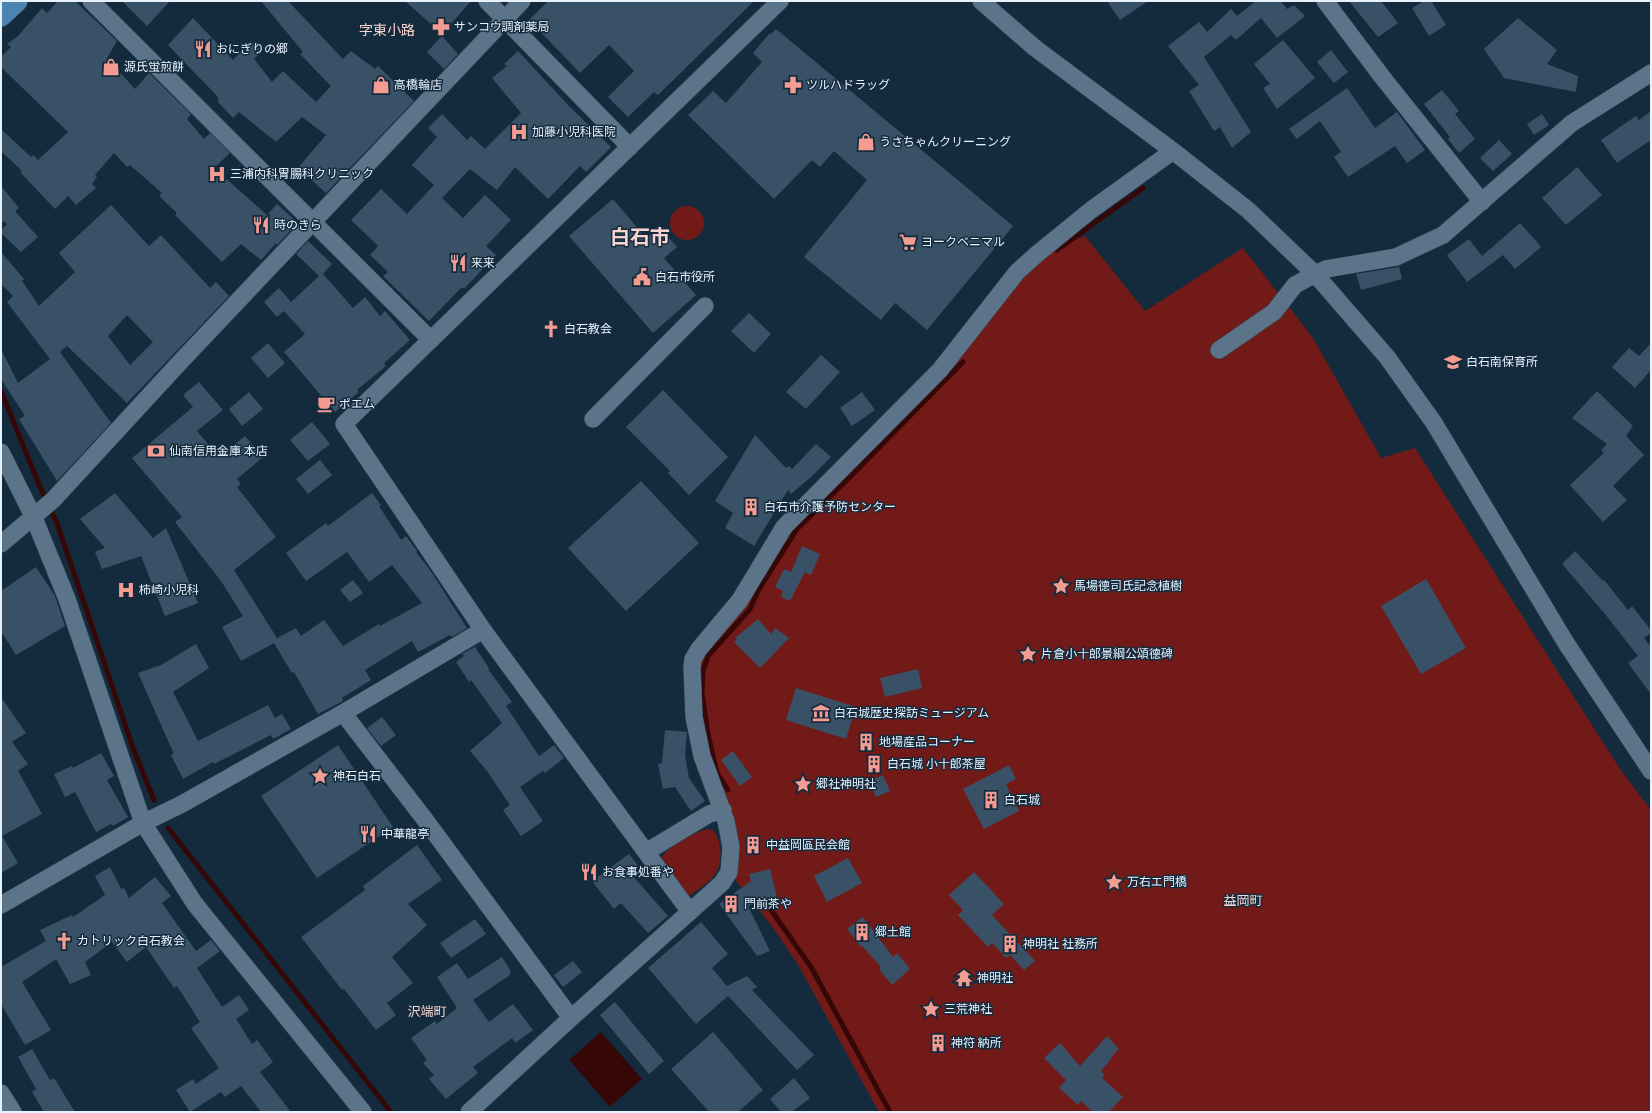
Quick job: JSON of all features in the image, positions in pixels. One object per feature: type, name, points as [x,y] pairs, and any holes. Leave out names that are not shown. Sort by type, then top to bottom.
[{"type":"main road","points":[[1,16],[17,1]]},
{"type":"street","points":[[91,1],[432,340]]},
{"type":"street","points":[[487,1],[630,147]]},
{"type":"street","points":[[1,544],[42,510],[522,1]]},
{"type":"street","points":[[690,912],[483,630],[344,424],[780,1]]},
{"type":"street","points":[[981,1],[1035,48],[1173,151],[1248,210],[1315,274],[1387,357],[1434,422],[1566,643],[1651,771]]},
{"type":"street","points":[[1325,1],[1383,78],[1482,202]]},
{"type":"street","points":[[1219,350],[1274,312],[1295,285],[1315,274],[1326,270],[1396,257],[1443,235],[1572,123],[1651,73]]},
{"type":"street","points":[[469,1112],[571,1018],[722,883],[729,872],[731,847],[726,821],[702,756],[694,717],[693,659],[699,649],[740,600],[784,527],[940,370],[1018,272],[1037,254],[1091,210],[1173,151]]},
{"type":"street","points":[[593,420],[705,306]]},
{"type":"street","points":[[1,452],[42,510],[67,599],[143,823],[195,904],[363,1112]]},
{"type":"street","points":[[1,905],[143,823],[182,804],[343,713],[483,630]]},
{"type":"street","points":[[343,713],[426,821],[571,1018]]},
{"type":"street","points":[[646,852],[709,814],[723,810]]},
{"type":"street","points":[[1,1092],[13,1112]]},
{"type":"shaded area","points":[[684,206],[690,206],[694,207],[701,213],[704,223],[703,230],[697,237],[690,240],[684,240],[680,239],[673,233],[670,226],[670,220],[671,216],[677,209]]},
{"type":"shaded area","points":[[1085,236],[1145,311],[1243,248],[1313,338],[1381,458],[1415,448],[1620,769],[1651,810],[1651,1112],[879,1112],[797,963],[774,929],[729,872],[731,847],[702,756],[699,649],[784,527],[1037,254]]},
{"type":"shaded area","points":[[707,829],[713,830],[720,845],[718,869],[710,880],[689,896],[661,860],[667,851],[673,846],[688,837]]},
{"type":"shaded area","points":[[601,1032],[642,1079],[610,1107],[569,1060]]},
{"type":"building","points":[[58,1],[75,1],[117,41],[107,58],[135,89],[149,73],[191,114],[187,119],[204,139],[210,133],[230,153],[214,168],[267,215],[277,204],[298,223],[277,245],[276,243],[261,260],[241,244],[222,262],[175,215],[177,213],[159,196],[162,193],[130,165],[127,167],[114,153],[95,175],[97,177],[92,184],[96,188],[76,205],[68,196],[55,209],[20,172],[22,171],[1,151],[1,129],[31,157],[33,155],[38,160],[68,132],[1,67],[1,57],[11,47],[7,44],[18,36],[42,8],[47,13]]},
{"type":"building","points":[[122,1],[170,1],[147,26]]},
{"type":"building","points":[[261,1],[288,1],[343,59],[351,51],[375,69],[378,66],[414,101],[326,193],[298,168],[326,135],[302,117],[276,142],[239,112],[233,118],[218,102],[218,97],[168,45],[193,18],[233,60],[251,41],[262,51],[254,59],[272,82],[283,71],[316,102],[331,86],[300,54],[303,52]]},
{"type":"building","points":[[405,1],[471,1],[442,34]]},
{"type":"building","points":[[548,1],[754,1],[658,95],[654,92],[628,117],[608,97],[634,71],[609,45],[580,73],[529,20]]},
{"type":"building","points":[[1107,1],[1148,1],[1120,20]]},
{"type":"building","points":[[1256,1],[1281,1],[1287,9],[1294,5],[1305,16],[1277,38],[1261,18],[1236,40],[1231,35],[1204,57],[1251,132],[1232,148],[1220,127],[1214,131],[1189,91],[1199,85],[1168,46],[1199,22],[1207,32],[1231,9],[1237,16]]},
{"type":"building","points":[[1349,1],[1381,1],[1398,23],[1378,37]]},
{"type":"building","points":[[1424,1],[1431,1],[1446,25],[1429,36],[1412,8]]},
{"type":"building","points":[[1518,18],[1557,50],[1547,64],[1578,76],[1576,92],[1504,78],[1484,49]]},
{"type":"building","points":[[776,29],[1013,226],[927,330],[895,303],[881,320],[804,257],[867,180],[834,151],[820,167],[812,160],[774,199],[688,115],[713,91],[726,103],[762,62],[753,53],[770,33],[771,34]]},
{"type":"building","points":[[442,36],[458,54],[444,69],[427,52]]},
{"type":"building","points":[[1283,40],[1315,78],[1277,109],[1263,88],[1270,84],[1254,64]]},
{"type":"building","points":[[1331,50],[1348,72],[1334,83],[1317,62]]},
{"type":"building","points":[[518,51],[569,106],[611,147],[586,172],[580,166],[548,199],[515,167],[497,190],[470,169],[442,198],[463,218],[485,195],[511,220],[486,246],[496,255],[464,289],[462,287],[429,321],[383,276],[388,272],[370,255],[378,246],[351,220],[381,189],[407,214],[434,185],[412,165],[437,137],[428,128],[442,114],[467,140],[471,136],[485,149],[521,113],[492,78],[507,66],[504,64]]},
{"type":"building","points":[[1347,88],[1375,128],[1397,112],[1425,150],[1407,163],[1395,146],[1348,177],[1334,157],[1341,152],[1320,121],[1297,139],[1289,129]]},
{"type":"building","points":[[1442,90],[1459,111],[1455,114],[1475,139],[1459,153],[1448,139],[1450,137],[1424,104]]},
{"type":"building","points":[[1651,111],[1651,140],[1617,163],[1601,140],[1636,116],[1639,120]]},
{"type":"building","points":[[1542,114],[1549,125],[1534,135],[1527,124]]},
{"type":"building","points":[[1499,140],[1512,154],[1493,171],[1480,158]]},
{"type":"building","points":[[1577,167],[1602,195],[1566,225],[1542,198]]},
{"type":"building","points":[[1,186],[19,208],[15,211],[38,237],[21,252],[1,233],[1,230],[7,224],[3,221],[1,223]]},
{"type":"building","name":"白石市役所","points":[[613,199],[646,238],[659,227],[677,247],[664,258],[696,295],[653,333],[569,236]]},
{"type":"building","points":[[111,205],[149,246],[161,235],[210,288],[216,282],[229,296],[127,403],[67,346],[60,352],[111,423],[57,481],[19,419],[25,416],[1,379],[1,349],[18,383],[50,359],[7,302],[13,296],[1,284],[1,252],[24,279],[22,281],[39,306],[75,272],[59,253]],"holes":[[[127,315],[153,342],[130,365],[108,336]]]},
{"type":"building","points":[[1520,223],[1541,247],[1515,269],[1503,255],[1467,282],[1447,255],[1469,239],[1482,256]]},
{"type":"building","points":[[308,241],[332,264],[323,274],[353,308],[365,297],[380,316],[385,311],[410,340],[384,363],[386,366],[357,390],[359,392],[335,412],[284,352],[305,334],[284,311],[277,317],[264,302],[279,288],[291,302],[319,276],[296,254]]},
{"type":"building","points":[[1399,267],[1402,279],[1361,290],[1356,274]]},
{"type":"building","points":[[749,313],[771,334],[754,353],[731,331]]},
{"type":"building","points":[[268,343],[285,363],[268,378],[251,358]]},
{"type":"building","points":[[1651,343],[1651,370],[1635,388],[1612,367],[1629,348],[1639,356]]},
{"type":"building","points":[[821,355],[840,372],[806,409],[786,392]]},
{"type":"building","points":[[199,382],[223,410],[197,431],[219,457],[245,436],[263,457],[237,479],[241,484],[237,487],[276,537],[234,570],[277,638],[296,628],[301,636],[324,620],[343,646],[379,624],[380,626],[422,603],[392,565],[369,582],[347,552],[306,581],[286,553],[326,523],[328,526],[372,493],[381,505],[379,506],[401,540],[406,536],[417,551],[416,552],[430,570],[467,628],[452,637],[450,635],[418,652],[412,641],[365,670],[371,680],[342,698],[343,701],[318,714],[294,672],[292,673],[274,643],[241,661],[222,627],[243,616],[221,581],[175,522],[182,517],[132,458],[193,407],[183,395]]},
{"type":"building","points":[[663,390],[728,457],[689,495],[668,473],[670,471],[626,427]]},
{"type":"building","points":[[1597,391],[1633,426],[1626,436],[1644,455],[1613,486],[1627,500],[1603,522],[1570,485],[1604,453],[1601,450],[1607,444],[1572,418]]},
{"type":"building","points":[[249,392],[263,409],[242,426],[229,409]]},
{"type":"building","points":[[862,392],[875,410],[852,426],[840,408]]},
{"type":"building","points":[[312,422],[330,444],[308,461],[290,440]]},
{"type":"building","points":[[755,435],[786,468],[789,466],[792,469],[816,444],[831,457],[791,494],[788,490],[754,546],[725,528],[733,513],[715,501]]},
{"type":"building","points":[[320,460],[332,475],[308,494],[296,479]]},
{"type":"building","points":[[641,481],[699,543],[626,611],[568,548]]},
{"type":"building","points":[[115,493],[153,538],[166,528],[198,603],[165,616],[141,556],[102,569],[95,552],[105,548],[80,519]]},
{"type":"building","points":[[802,546],[820,554],[811,575],[805,572],[790,601],[781,597],[783,591],[775,587],[784,569],[791,572]]},
{"type":"building","points":[[1575,551],[1603,581],[1604,580],[1628,610],[1632,606],[1651,630],[1651,633],[1644,638],[1651,647],[1651,694],[1628,663],[1638,656],[1605,614],[1562,564]]},
{"type":"building","points":[[36,567],[55,596],[65,626],[16,655],[1,631],[1,591]]},
{"type":"building","points":[[1426,579],[1466,648],[1421,674],[1381,606]]},
{"type":"building","points":[[353,580],[363,593],[350,602],[340,590]]},
{"type":"building","points":[[758,619],[771,634],[775,628],[789,638],[760,668],[734,642],[737,640],[735,638]]},
{"type":"building","points":[[196,644],[209,668],[173,692],[198,741],[268,705],[275,718],[282,714],[291,729],[273,739],[271,735],[214,764],[213,762],[183,779],[171,755],[174,754],[138,673],[161,665]]},
{"type":"building","points":[[475,647],[489,668],[488,669],[512,702],[506,706],[539,756],[554,745],[564,758],[545,773],[543,771],[520,787],[543,821],[521,836],[503,810],[510,805],[487,771],[470,751],[502,723],[471,680],[469,682],[456,662],[464,656],[462,654]]},
{"type":"building","points":[[918,669],[922,688],[885,697],[880,678]]},
{"type":"building","name":"白石城歴史探訪ミュージアム","points":[[796,688],[856,707],[846,739],[786,720]]},
{"type":"building","points":[[1,697],[26,733],[12,742],[28,764],[18,771],[42,814],[2,836],[18,863],[1,873]]},
{"type":"building","points":[[382,717],[396,735],[381,746],[367,728]]},
{"type":"building","points":[[665,730],[687,732],[685,755],[689,778],[705,801],[691,811],[675,787],[663,789],[658,764],[662,763]]},
{"type":"building","points":[[338,745],[393,827],[317,878],[261,796]]},
{"type":"building","points":[[733,751],[752,777],[740,786],[721,760]]},
{"type":"building","points":[[101,753],[114,776],[107,780],[128,817],[113,826],[111,824],[96,832],[75,792],[65,797],[54,774],[72,766],[73,768]]},
{"type":"building","name":"白石城","points":[[1009,765],[1016,779],[1006,784],[1019,811],[984,829],[963,789]]},
{"type":"building","points":[[883,775],[890,791],[876,797],[869,781]]},
{"type":"building","points":[[417,845],[442,880],[408,904],[427,925],[392,957],[413,983],[387,1003],[396,1015],[376,1030],[344,989],[342,990],[301,937],[365,890],[363,886]]},
{"type":"building","points":[[629,854],[639,867],[631,874],[668,916],[648,933],[621,903],[614,909],[592,881]]},
{"type":"building","points":[[848,858],[862,883],[827,902],[814,876]]},
{"type":"building","points":[[110,867],[121,889],[124,888],[129,898],[155,877],[171,896],[162,903],[196,951],[211,940],[220,951],[197,968],[222,1007],[239,995],[249,1010],[236,1019],[252,1044],[257,1040],[273,1062],[260,1072],[291,1112],[261,1112],[241,1086],[225,1097],[221,1092],[190,1112],[176,1090],[193,1079],[196,1084],[219,1068],[191,1028],[200,1022],[177,986],[174,988],[146,947],[127,962],[112,942],[85,962],[91,975],[70,984],[56,959],[22,982],[51,1030],[25,1045],[1,1004],[1,967],[46,941],[40,930],[72,915],[73,917],[105,895],[95,876]]},
{"type":"building","points":[[770,869],[777,897],[748,906],[770,951],[757,956],[719,904],[751,881],[749,874]]},
{"type":"building","points":[[974,872],[1004,904],[992,915],[1035,961],[1024,970],[1010,955],[1006,958],[992,943],[988,947],[958,915],[963,910],[949,895]]},
{"type":"building","points":[[863,917],[893,957],[897,953],[910,969],[892,985],[879,969],[881,967],[862,946],[861,947],[847,929]]},
{"type":"building","points":[[475,919],[486,934],[451,958],[440,943]]},
{"type":"building","points":[[701,922],[728,954],[712,968],[727,986],[747,976],[757,987],[752,990],[814,1055],[797,1070],[728,996],[696,1024],[648,968]]},
{"type":"building","points":[[502,957],[510,970],[510,975],[473,1000],[489,1022],[513,1004],[533,1030],[515,1043],[512,1038],[473,1067],[478,1073],[446,1099],[429,1079],[434,1075],[423,1063],[427,1060],[411,1038],[435,1021],[437,1024],[457,1008],[437,977],[457,963],[468,979]]},
{"type":"building","points":[[573,961],[582,972],[563,987],[554,975]]},
{"type":"building","points":[[615,1002],[664,1061],[649,1074],[600,1015]]},
{"type":"building","points":[[713,1032],[763,1090],[738,1112],[709,1112],[671,1069]]},
{"type":"building","points":[[1107,1036],[1119,1049],[1101,1071],[1105,1075],[1102,1078],[1123,1097],[1109,1112],[1093,1112],[1081,1101],[1078,1105],[1059,1088],[1066,1080],[1044,1058],[1060,1043],[1080,1066]]},
{"type":"building","points":[[32,1049],[50,1080],[54,1078],[75,1112],[44,1112],[32,1092],[36,1089],[18,1057]]},
{"type":"building","points":[[794,1078],[810,1098],[792,1112],[781,1112],[770,1099]]},
{"type":"waterway","points":[[1057,250],[1143,188]]},
{"type":"waterway","points":[[728,790],[717,773],[708,734],[702,693],[703,671],[708,656],[750,609],[758,591],[797,529],[963,362]]},
{"type":"waterway","points":[[1,391],[40,487],[57,523],[133,748],[154,800]]},
{"type":"waterway","points":[[168,828],[391,1112]]},
{"type":"waterway","points":[[771,910],[811,967],[890,1112]]},
{"type":"place","name":"サンコウ調剤薬局","points":[[441,27]]},
{"type":"place","name":"おにぎりの郷","points":[[203,49]]},
{"type":"place","name":"源氏蛍煎餅","points":[[111,67]]},
{"type":"place","name":"高橋輪店","points":[[381,85]]},
{"type":"place","name":"ツルハドラッグ","points":[[793,85]]},
{"type":"place","name":"加藤小児科医院","points":[[519,132]]},
{"type":"place","name":"うさちゃんクリーニング","points":[[866,142]]},
{"type":"place","name":"三浦内科胃腸科クリニック","points":[[217,174]]},
{"type":"place","name":"時のきら","points":[[261,225]]},
{"type":"place","name":"ヨークベニマル","points":[[908,242]]},
{"type":"place","name":"来来","points":[[458,263]]},
{"type":"place","name":"白石市役所","points":[[642,277]]},
{"type":"place","name":"白石教会","points":[[551,329]]},
{"type":"place","name":"白石南保育所","points":[[1453,362]]},
{"type":"place","name":"ポエム","points":[[326,404]]},
{"type":"place","name":"仙南信用金庫 本店","points":[[156,451]]},
{"type":"place","name":"白石市介護予防センター","points":[[751,507]]},
{"type":"place","name":"馬場德司氏記念植樹","points":[[1061,586]]},
{"type":"place","name":"柿崎小児科","points":[[126,590]]},
{"type":"place","name":"片倉小十郎景綱公頌德碑","points":[[1028,654]]},
{"type":"place","name":"白石城歴史探訪ミュージアム","points":[[821,713]]},
{"type":"place","name":"地場産品コーナー","points":[[866,742]]},
{"type":"place","name":"白石城 小十郎茶屋","points":[[874,764]]},
{"type":"place","name":"神石白石","points":[[320,776]]},
{"type":"place","name":"郷社神明社","points":[[803,784]]},
{"type":"place","name":"白石城","points":[[991,800]]},
{"type":"place","name":"中華龍亭","points":[[368,834]]},
{"type":"place","name":"中益岡區民会館","points":[[753,845]]},
{"type":"place","name":"お食事処番や","points":[[589,872]]},
{"type":"place","name":"万右エ門橋","points":[[1114,882]]},
{"type":"place","name":"門前茶や","points":[[731,904]]},
{"type":"place","name":"郷土館","points":[[862,932]]},
{"type":"place","name":"カトリック白石教会","points":[[64,941]]},
{"type":"place","name":"神明社 社務所","points":[[1010,944]]},
{"type":"place","name":"神明社","points":[[964,978]]},
{"type":"place","name":"三荒神社","points":[[931,1009]]},
{"type":"place","name":"神符 納所","points":[[938,1043]]},
{"type":"district","name":"字東小路","points":[[387,30]]},
{"type":"district","name":"白石市","points":[[640,237]]},
{"type":"district","name":"益岡町","points":[[1243,900]]},
{"type":"district","name":"沢端町","points":[[427,1011]]}]
